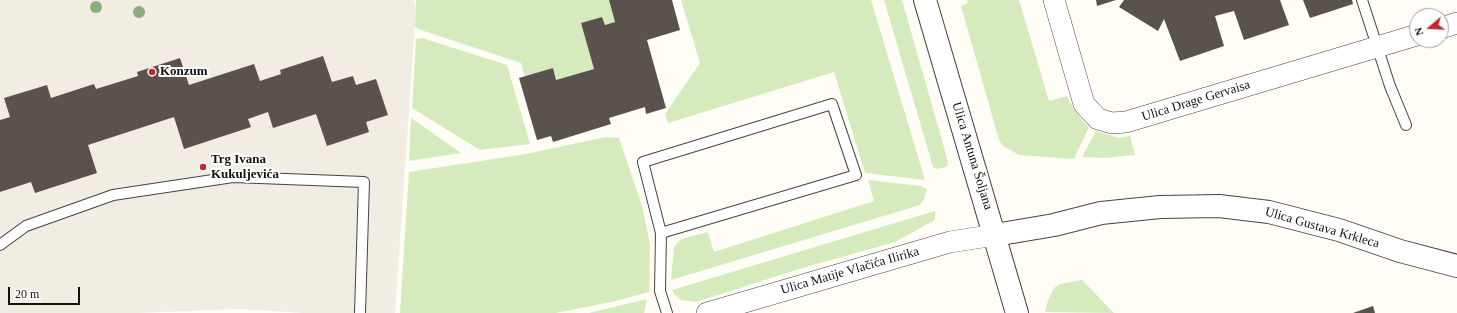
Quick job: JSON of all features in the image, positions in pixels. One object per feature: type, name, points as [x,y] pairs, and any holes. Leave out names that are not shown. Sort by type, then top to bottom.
[{"type":"street","name":"Ulica Antuna Šoljana","points":[[925,0],[1017,313]]},
{"type":"street","name":"Ulica Drage Gervaisa","points":[[1054,0],[1084,104],[1098,119],[1112,123],[1126,122],[1409,37]]},
{"type":"street","name":"Ulica Gustava Krkleca","points":[[995,235],[1054,226],[1101,213],[1160,206],[1219,206],[1269,212],[1339,230],[1400,251],[1457,266]]},
{"type":"street","name":"Ulica Matije Vlačića Ilirika","points":[[707,313],[950,242],[995,235]]},
{"type":"lane","points":[[1362,0],[1390,86],[1406,124]]},
{"type":"lane","points":[[662,234],[856,175],[832,104],[643,162],[662,234],[660,291],[667,313]]},
{"type":"lane","points":[[0,244],[26,226],[113,195],[233,177],[364,182],[360,313]]},
{"type":"green space","points":[[416,0],[609,0],[615,22],[605,25],[602,17],[581,23],[594,69],[556,80],[553,68],[525,77],[521,63],[418,29],[415,26]]},
{"type":"green space","points":[[681,0],[871,0],[925,180],[865,173],[834,72],[668,123],[665,114],[700,63]]},
{"type":"green space","points":[[884,0],[902,0],[945,151],[948,164],[946,167],[936,169],[933,167]]},
{"type":"green space","points":[[967,0],[1019,0],[1049,101],[1067,96],[1073,108],[1089,127],[1074,159],[1019,155],[1003,146],[999,140],[961,6],[968,3]]},
{"type":"green space","points":[[422,38],[507,65],[530,144],[480,150],[412,108],[416,39]]},
{"type":"green space","points":[[411,118],[461,153],[409,161]]},
{"type":"green space","points":[[1096,131],[1119,138],[1130,136],[1135,155],[1105,158],[1082,157]]},
{"type":"green space","points":[[606,137],[619,138],[642,206],[650,244],[649,292],[611,302],[556,313],[400,313],[409,172],[526,154]]},
{"type":"green space","points":[[868,180],[921,186],[927,189],[924,199],[920,205],[671,280],[674,247],[681,239],[708,232],[714,252],[874,201]]},
{"type":"green space","points":[[935,211],[935,220],[895,242],[799,269],[696,302],[681,300],[672,290]]},
{"type":"green space","points":[[1082,280],[1114,313],[1045,312],[1048,300],[1054,288],[1060,284]]},
{"type":"green space","points":[[647,299],[644,313],[589,313]]},
{"type":"shaded area","name":"Trg Ivana Kukuljevića","points":[[0,0],[414,0],[416,9],[395,313],[304,313],[239,309],[137,313],[0,313]]},
{"type":"building","points":[[609,0],[672,0],[680,30],[647,40],[666,108],[646,114],[645,107],[609,118],[611,124],[553,142],[551,136],[537,140],[519,78],[553,68],[556,80],[594,69],[581,23],[602,17],[605,25],[615,22]]},
{"type":"building","points":[[1096,0],[1116,0],[1097,6]]},
{"type":"building","points":[[1124,0],[1280,0],[1289,25],[1244,40],[1234,11],[1215,16],[1224,46],[1180,61],[1164,19],[1158,31],[1119,7]]},
{"type":"building","points":[[1303,0],[1352,0],[1353,4],[1310,18]]},
{"type":"building","points":[[323,56],[332,82],[353,76],[356,85],[376,79],[388,115],[366,122],[369,132],[327,146],[316,114],[273,128],[268,112],[248,119],[251,127],[184,149],[174,117],[88,145],[97,173],[35,193],[31,182],[0,192],[0,120],[10,117],[4,98],[47,85],[51,98],[94,84],[96,89],[138,76],[137,72],[180,58],[189,85],[254,64],[260,81],[281,74],[280,70]]},
{"type":"building","points":[[1373,306],[1375,313],[1353,313]]},
{"type":"place","name":"Konzum","points":[[152,72]]},
{"type":"place","name":"Trg Ivana Kukuljevića","points":[[203,167]]}]
